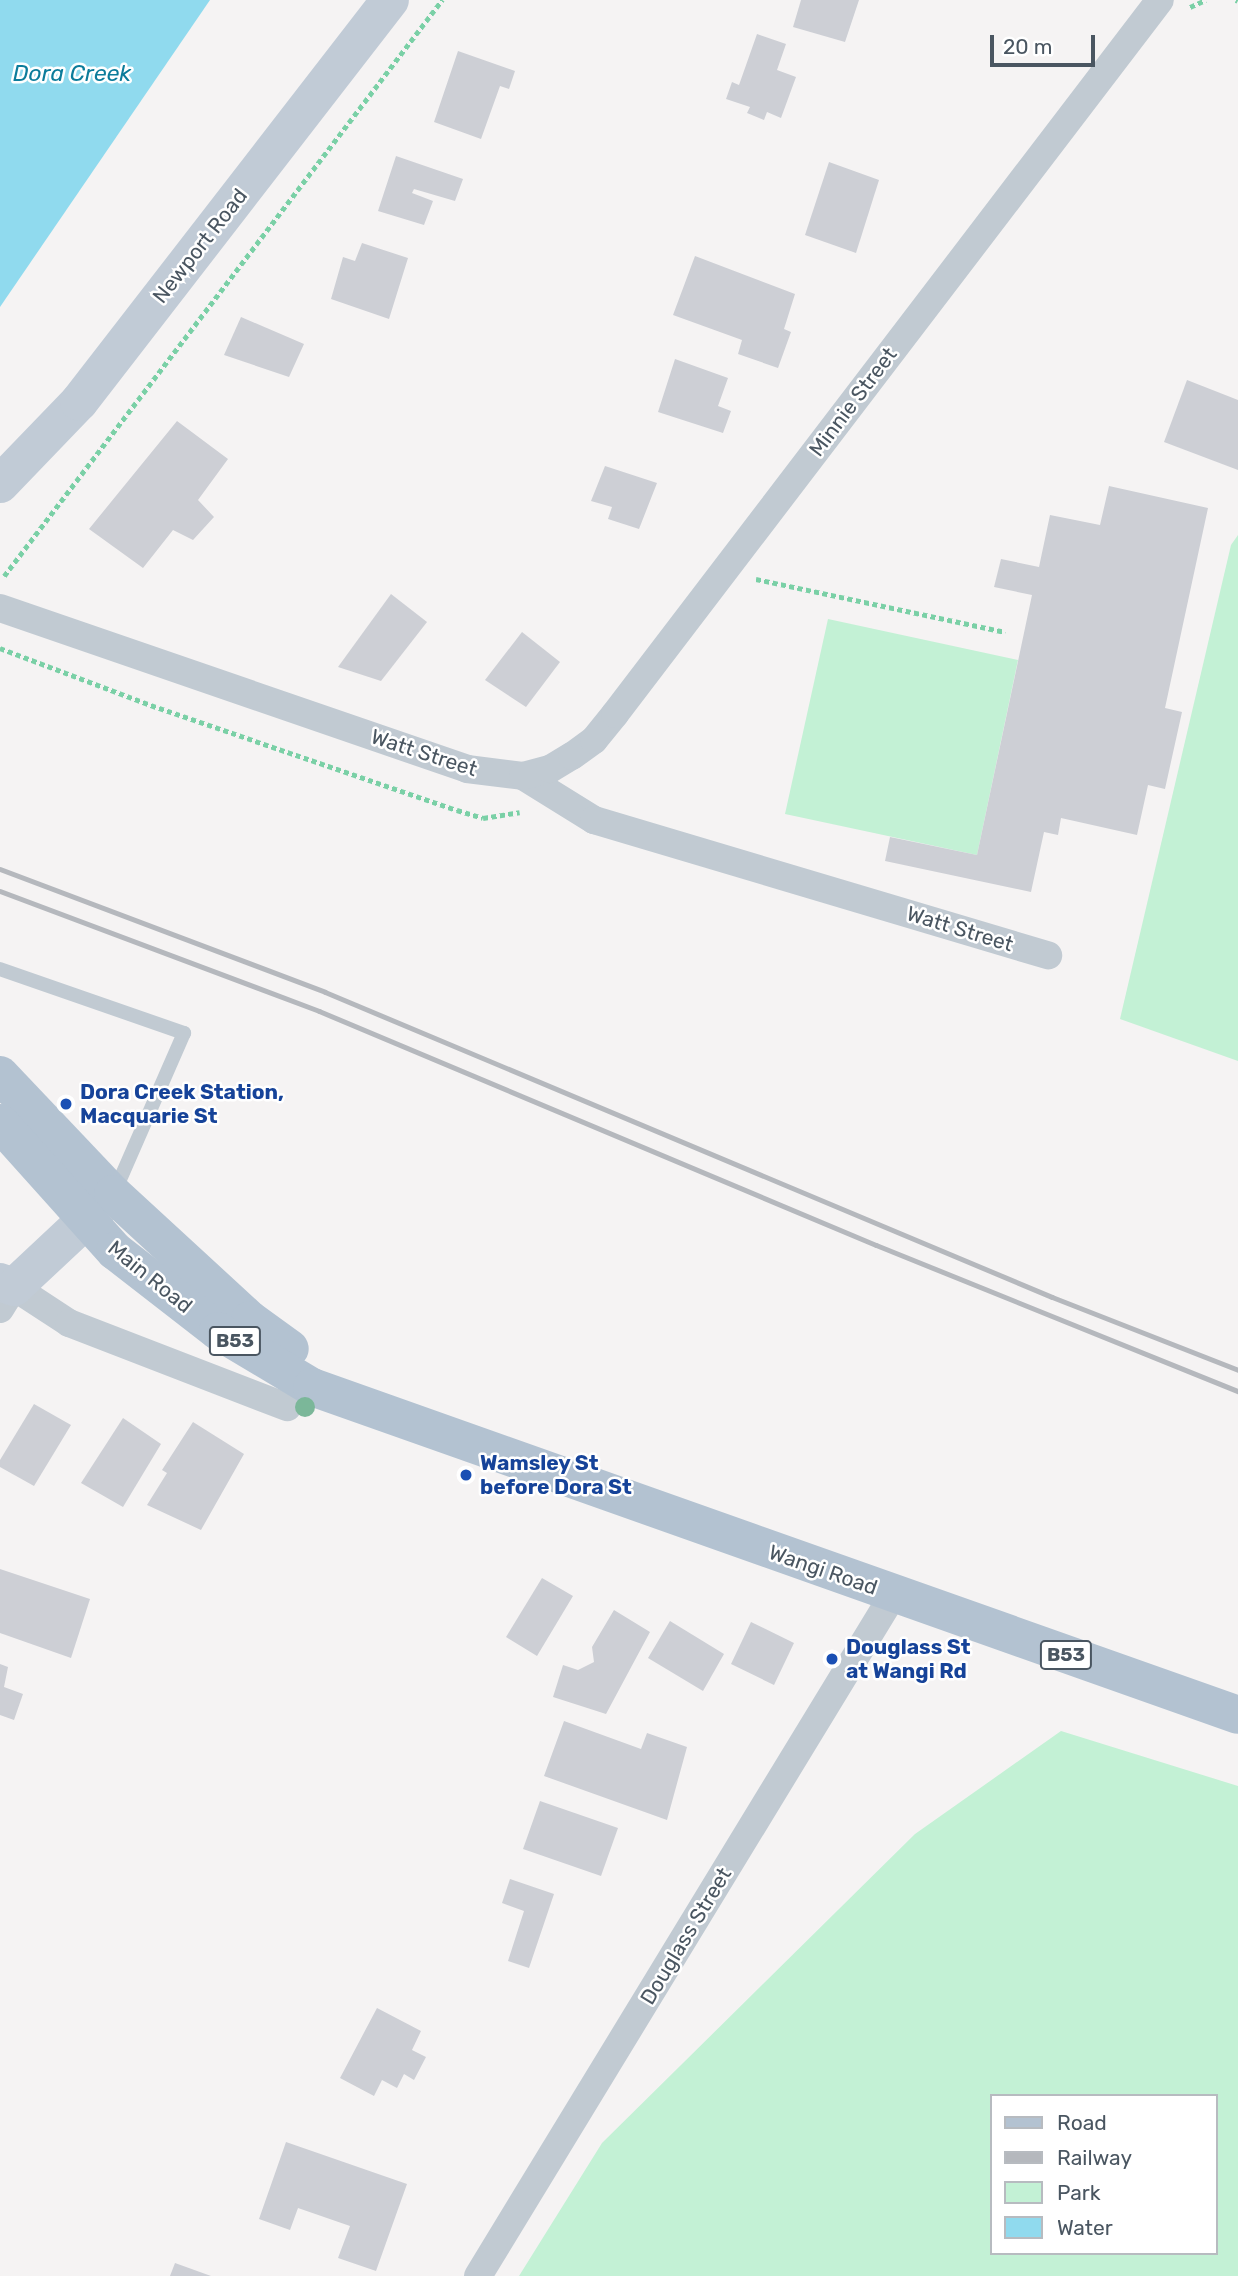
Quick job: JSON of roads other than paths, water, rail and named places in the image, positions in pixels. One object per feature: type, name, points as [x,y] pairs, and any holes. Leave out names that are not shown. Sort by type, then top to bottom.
[{"type":"main road","name":"B53","points":[[0,1074],[113,1194],[250,1320],[408,1424]]},
{"type":"main road","name":"Main Road","points":[[0,1124],[86,1220],[162,1291],[218,1331],[312,1387],[408,1424]]},
{"type":"main road","name":"Wangi Road","points":[[408,1424],[1238,1715]]},
{"type":"street","name":"Newport Road","points":[[0,484],[79,402],[390,0]]},
{"type":"street","name":"Minnie Street","points":[[523,776],[550,769],[572,756],[608,723],[1160,0]]},
{"type":"street","name":"Watt Street","points":[[0,608],[467,769],[523,776],[594,820],[1048,955]]},
{"type":"street","points":[[113,1194],[5,1293],[69,1323],[287,1407]]},
{"type":"street","name":"Douglass Street","points":[[478,2276],[893,1595]]},
{"type":"lane","points":[[0,970],[184,1033],[113,1194]]},
{"type":"water","name":"Dora Creek","points":[[0,0],[210,0],[0,307]]},
{"type":"railway","points":[[0,869],[325,992],[1052,1297],[1238,1370]]},
{"type":"railway","points":[[0,891],[319,1011],[876,1245],[1238,1391]]},
{"type":"place","name":"Dora Creek Station, Macquarie St","points":[[66,1104]]},
{"type":"place","name":"Wamsley St before Dora St","points":[[466,1475]]},
{"type":"place","name":"Douglass St at Wangi Rd","points":[[832,1659]]}]
